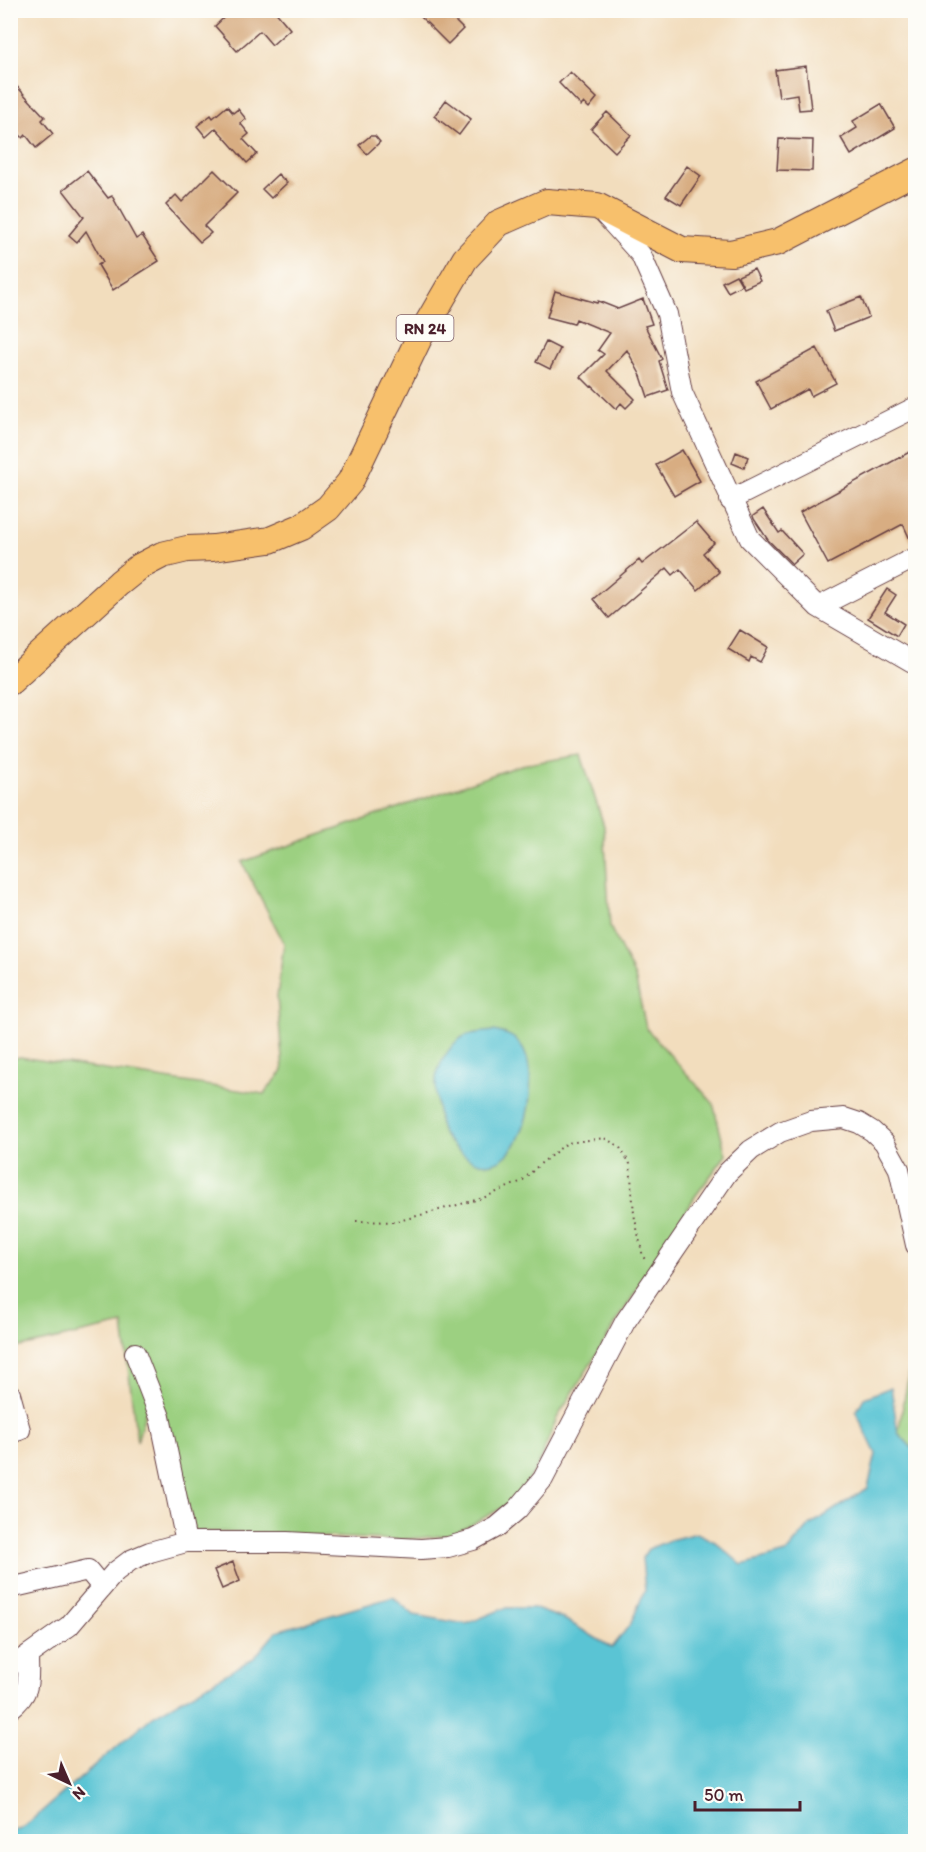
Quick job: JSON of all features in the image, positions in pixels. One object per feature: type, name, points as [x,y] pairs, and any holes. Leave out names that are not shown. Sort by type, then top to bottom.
[{"type":"main road","name":"RN 24","points":[[10,682],[139,567],[162,555],[187,549],[213,548],[270,540],[301,527],[328,508],[350,483],[419,338],[465,259],[499,223],[547,202],[597,206],[682,249],[731,253],[778,242],[915,171]]},
{"type":"street","points":[[597,206],[640,255],[645,265],[667,314],[682,392],[750,539],[818,607],[915,664]]},
{"type":"street","points":[[730,500],[915,406]]},
{"type":"street","points":[[818,607],[915,556]]},
{"type":"street","points":[[10,1709],[23,1698],[29,1687],[19,1660],[69,1626],[115,1572],[131,1560],[150,1552],[186,1542],[310,1543],[421,1549],[448,1547],[473,1540],[497,1527],[517,1510],[543,1479],[626,1322],[727,1173],[751,1150],[780,1132],[811,1121],[844,1118],[859,1123],[884,1142],[899,1169],[915,1245]]},
{"type":"street","points":[[135,1353],[160,1417],[186,1542]]},
{"type":"street","points":[[10,1394],[20,1430],[10,1433]]},
{"type":"street","points":[[10,1588],[88,1570],[102,1587]]},
{"type":"path","points":[[357,1221],[395,1222],[483,1198],[522,1181],[567,1143],[604,1137],[620,1146],[630,1164],[634,1214],[643,1257],[659,1273]]},
{"type":"green space","points":[[581,755],[604,826],[610,927],[635,977],[646,1028],[713,1103],[726,1155],[694,1198],[557,1418],[538,1465],[525,1486],[504,1507],[452,1535],[396,1540],[194,1531],[155,1377],[137,1442],[123,1324],[11,1349],[11,1059],[20,1057],[264,1094],[283,1071],[277,997],[284,943],[242,862],[521,765]]},
{"type":"green space","points":[[915,1364],[915,1451],[898,1433],[910,1368]]},
{"type":"water","points":[[494,1031],[516,1040],[527,1058],[530,1079],[529,1103],[524,1126],[514,1146],[501,1160],[484,1164],[464,1155],[445,1136],[439,1116],[436,1079],[445,1057],[457,1041],[470,1034]]},
{"type":"water","points":[[891,1387],[898,1433],[915,1451],[915,1841],[11,1841],[11,1831],[21,1829],[153,1716],[254,1658],[277,1631],[393,1597],[414,1615],[466,1624],[505,1608],[533,1608],[566,1620],[612,1648],[631,1623],[645,1590],[642,1558],[648,1549],[697,1533],[715,1542],[742,1565],[786,1553],[810,1525],[868,1488],[876,1454],[856,1412],[864,1398]]},
{"type":"building","points":[[232,10],[274,10],[290,29],[272,45],[260,31],[237,51],[215,26]]},
{"type":"building","points":[[414,10],[444,10],[463,29],[448,44]]},
{"type":"building","points":[[806,66],[811,109],[799,110],[797,94],[779,97],[775,70]]},
{"type":"building","points":[[570,72],[597,98],[589,108],[584,103],[581,106],[559,83]]},
{"type":"building","points":[[10,79],[45,117],[42,120],[53,134],[36,148],[26,135],[23,138],[19,134],[10,143]]},
{"type":"building","points":[[446,100],[471,119],[459,135],[434,116]]},
{"type":"building","points":[[881,104],[895,128],[851,155],[841,138],[857,128],[853,121]]},
{"type":"building","points":[[227,106],[233,113],[238,109],[246,119],[240,123],[249,134],[243,139],[257,154],[247,163],[216,128],[206,137],[197,126],[211,115],[213,118]]},
{"type":"building","points":[[607,112],[631,135],[615,152],[591,129]]},
{"type":"building","points":[[370,136],[375,136],[380,142],[367,154],[359,145]]},
{"type":"building","points":[[779,139],[813,140],[812,171],[777,170]]},
{"type":"building","points":[[687,166],[701,176],[681,205],[666,196]]},
{"type":"building","points":[[214,170],[237,193],[204,226],[211,233],[200,242],[166,205],[176,195],[182,202]]},
{"type":"building","points":[[87,171],[108,198],[112,196],[136,239],[142,235],[159,261],[113,290],[98,265],[103,262],[86,231],[77,242],[69,235],[84,217],[63,190]]},
{"type":"building","points":[[278,174],[287,183],[271,198],[262,189]]},
{"type":"building","points":[[754,269],[760,281],[744,288],[738,276]]},
{"type":"building","points":[[736,275],[742,285],[728,292],[722,282]]},
{"type":"building","points":[[555,291],[597,303],[598,301],[618,309],[643,299],[652,324],[645,326],[662,359],[659,361],[668,390],[648,397],[641,376],[627,350],[607,371],[635,399],[626,408],[621,403],[616,409],[581,377],[604,354],[598,350],[610,333],[576,319],[574,324],[547,317]]},
{"type":"building","points":[[861,297],[869,317],[834,331],[826,311]]},
{"type":"building","points":[[546,342],[560,349],[550,369],[536,362]]},
{"type":"building","points":[[817,348],[836,383],[811,396],[808,389],[771,409],[756,381]]},
{"type":"building","points":[[915,449],[915,545],[913,546],[903,524],[828,564],[800,512]]},
{"type":"building","points":[[682,450],[700,481],[674,496],[656,465]]},
{"type":"building","points":[[736,452],[748,457],[744,468],[732,463]]},
{"type":"building","points":[[763,509],[779,533],[782,531],[803,554],[792,564],[768,540],[754,519],[753,516]]},
{"type":"building","points":[[696,522],[714,543],[703,553],[719,572],[698,590],[680,569],[673,575],[667,568],[609,618],[593,599],[639,560],[642,564]]},
{"type":"building","points":[[887,589],[896,595],[885,612],[904,624],[897,636],[868,618]]},
{"type":"building","points":[[740,630],[768,647],[760,662],[751,657],[749,662],[728,649]]},
{"type":"building","points":[[233,1562],[240,1581],[222,1589],[214,1570]]}]
